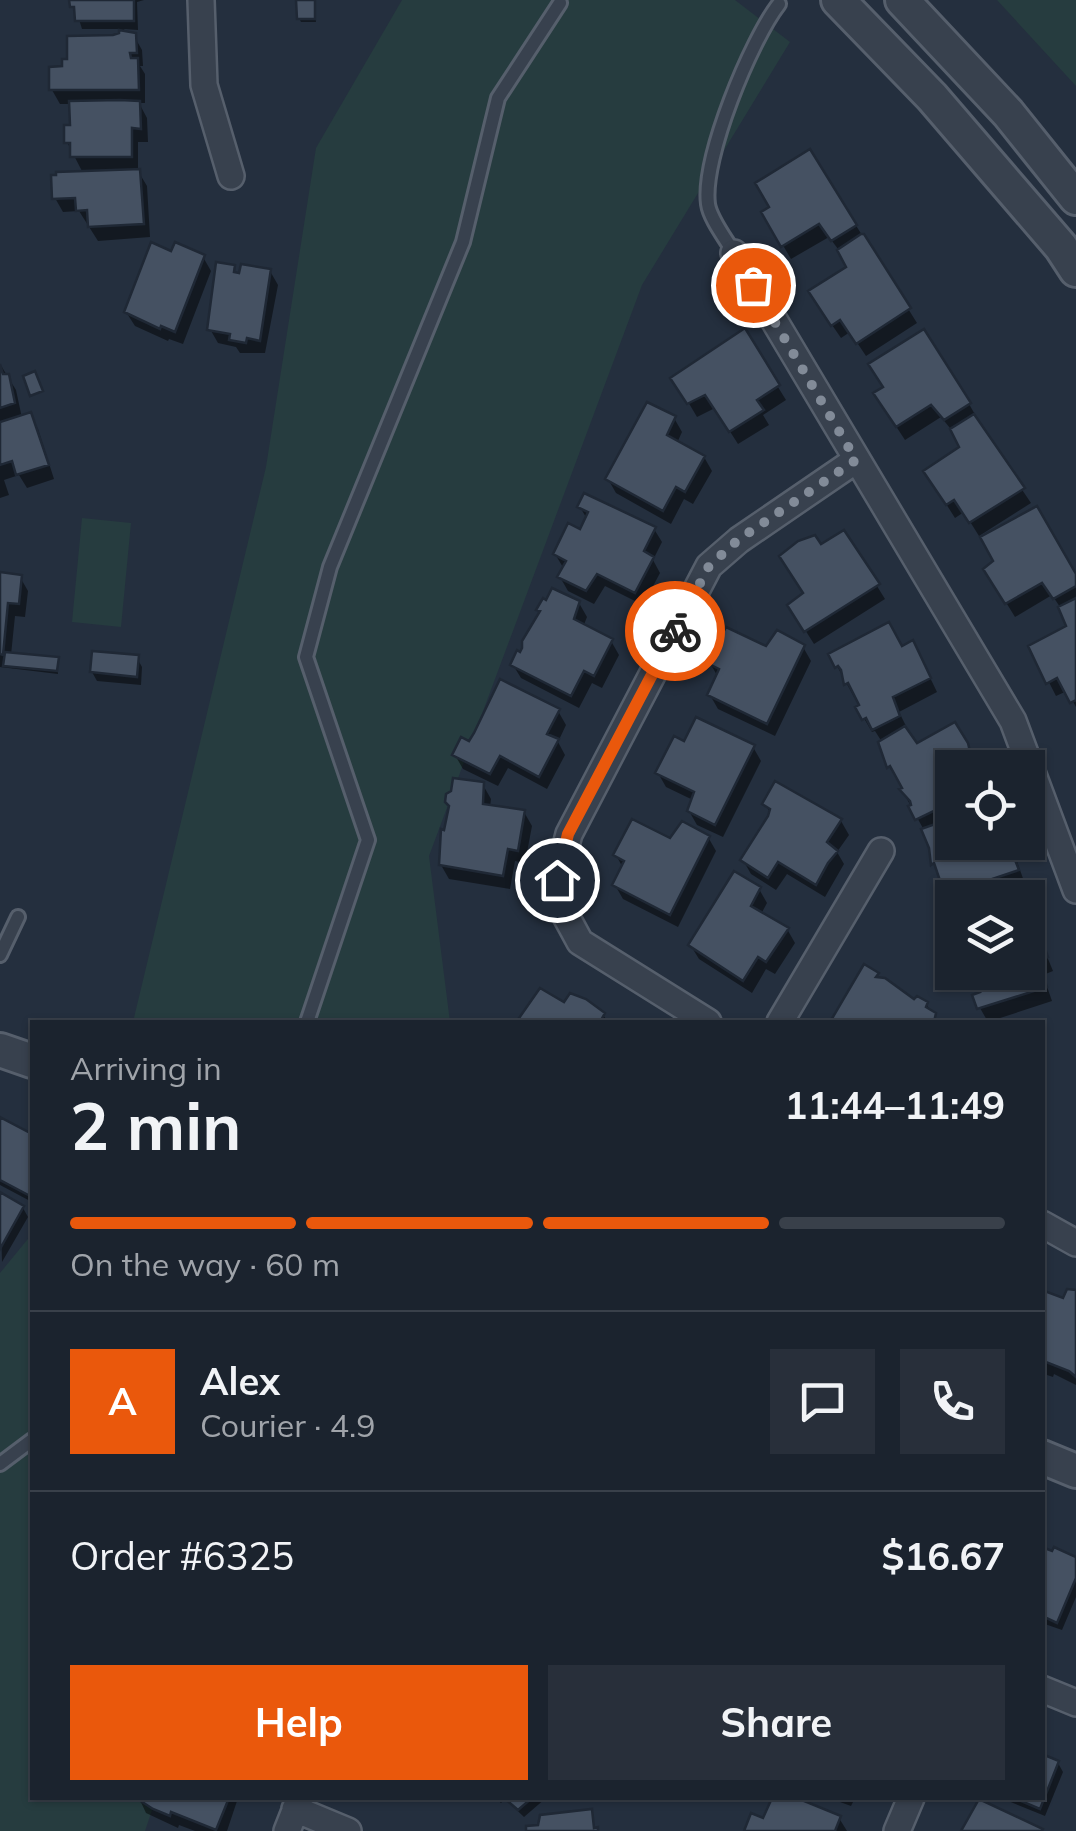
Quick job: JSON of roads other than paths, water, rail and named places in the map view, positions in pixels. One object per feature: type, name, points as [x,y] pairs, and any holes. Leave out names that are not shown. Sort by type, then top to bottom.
[{"type":"street","points":[[201,0],[204,85],[231,176]]},
{"type":"street","points":[[838,0],[932,96],[1076,270]]},
{"type":"street","points":[[902,0],[1008,113],[1076,198]]},
{"type":"street","points":[[734,253],[1014,721],[1076,890]]},
{"type":"street","points":[[705,1020],[580,942],[560,905],[557,880],[568,834],[709,566],[738,540],[856,460]]},
{"type":"street","points":[[781,1020],[880,851]]},
{"type":"street","points":[[0,1050],[30,1060]]},
{"type":"street","points":[[1045,1226],[1076,1243]]},
{"type":"street","points":[[1045,1457],[1076,1471]]},
{"type":"street","points":[[1045,1689],[1076,1703]]},
{"type":"street","points":[[897,1831],[911,1800]]},
{"type":"street","points":[[294,1812],[348,1831]]},
{"type":"lane","points":[[307,1020],[368,840],[306,657],[330,568],[463,242],[498,98],[560,2]]},
{"type":"lane","points":[[734,253],[708,206],[710,171],[730,100],[779,4]]},
{"type":"lane","points":[[0,955],[18,918]]},
{"type":"lane","points":[[0,1464],[30,1442]]}]
